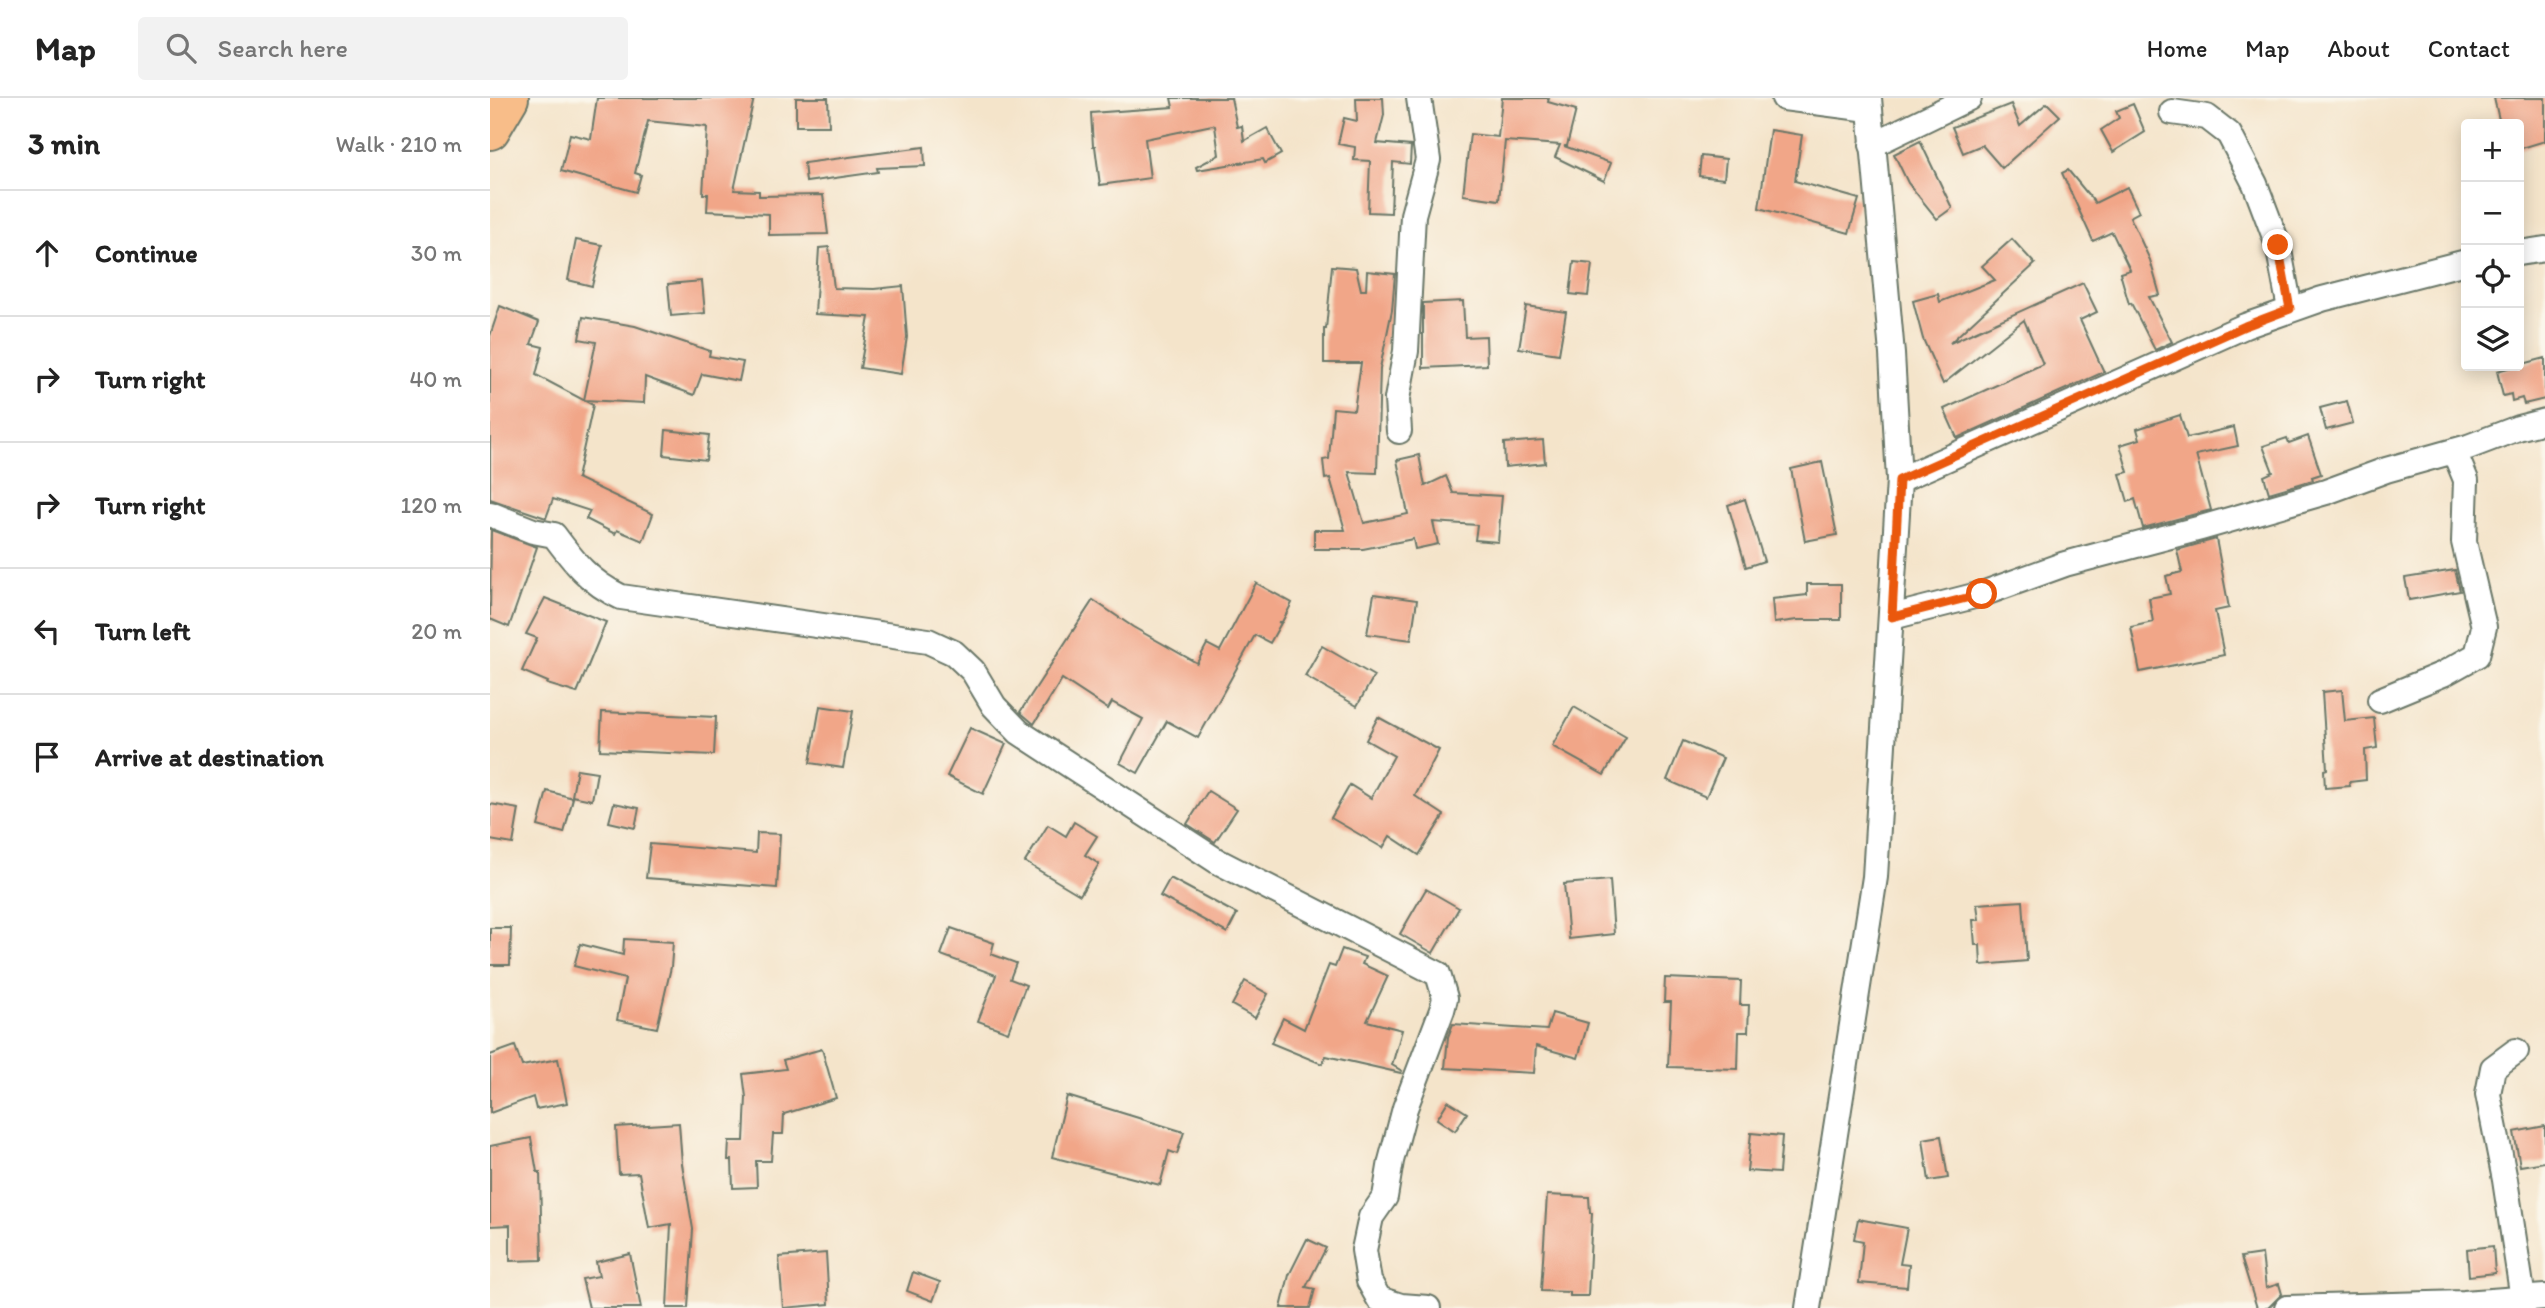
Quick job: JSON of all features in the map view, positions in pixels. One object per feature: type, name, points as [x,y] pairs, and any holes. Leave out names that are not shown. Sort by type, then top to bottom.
[{"type":"main road","points":[[490,130],[509,98]]},
{"type":"street","points":[[1399,432],[1397,399],[1406,351],[1413,215],[1428,160],[1419,98]]},
{"type":"street","points":[[1784,98],[1869,104],[1892,354],[1899,480],[1875,877],[1808,1308]]},
{"type":"street","points":[[1872,145],[1969,98]]},
{"type":"street","points":[[2172,112],[2207,117],[2229,134],[2255,184],[2278,245],[2290,309]]},
{"type":"street","points":[[2524,252],[2545,249]]},
{"type":"street","points":[[1899,480],[2245,326],[2322,299],[2461,263]]},
{"type":"street","points":[[1892,617],[1982,594],[2064,564],[2326,492],[2386,470],[2545,421]]},
{"type":"street","points":[[2380,700],[2443,674],[2477,654],[2484,627],[2464,542],[2466,480],[2454,451]]},
{"type":"street","points":[[490,514],[533,531],[554,535],[579,568],[604,589],[621,597],[928,641],[954,653],[973,671],[994,706],[1019,732],[1217,861],[1438,974],[1445,998],[1442,1010],[1405,1108],[1385,1197],[1371,1217],[1364,1250],[1369,1281],[1379,1298],[1401,1306],[1428,1308]]},
{"type":"street","points":[[2287,1308],[2534,1298],[2505,1180],[2488,1094],[2493,1068],[2515,1051]]},
{"type":"building","points":[[597,98],[754,98],[734,190],[759,191],[759,196],[823,195],[828,234],[769,235],[769,214],[707,211],[708,194],[703,194],[707,127],[648,121],[635,173],[641,175],[636,192],[561,171],[570,134],[591,139]]},
{"type":"building","points":[[796,98],[828,98],[829,126],[796,126]]},
{"type":"building","points":[[1171,98],[1231,98],[1237,127],[1242,126],[1244,141],[1267,128],[1281,154],[1265,163],[1263,159],[1197,170],[1196,167],[1219,155],[1215,126],[1212,125],[1145,139],[1150,178],[1100,185],[1093,146],[1091,113],[1173,107]]},
{"type":"building","points":[[1356,98],[1383,98],[1384,115],[1377,143],[1411,146],[1410,164],[1393,162],[1391,213],[1368,212],[1370,161],[1354,160],[1355,147],[1338,144],[1344,118],[1357,121]]},
{"type":"building","points":[[1502,98],[1549,98],[1548,102],[1576,110],[1567,146],[1564,146],[1611,163],[1604,181],[1555,157],[1560,145],[1505,141],[1499,200],[1463,195],[1470,134],[1498,137]]},
{"type":"building","points":[[2494,98],[2545,98],[2545,141],[2524,147],[2524,119],[2499,119]]},
{"type":"building","points":[[2047,103],[2060,116],[2002,168],[1982,145],[1963,153],[1952,127],[2011,104],[2020,126]]},
{"type":"building","points":[[2133,104],[2145,132],[2113,152],[2101,130],[2119,118],[2116,111]]},
{"type":"building","points":[[1770,130],[1802,135],[1795,181],[1859,199],[1849,233],[1759,208]]},
{"type":"building","points":[[1920,141],[1952,208],[1937,219],[1908,183],[1894,154]]},
{"type":"building","points":[[924,147],[925,166],[877,168],[878,172],[806,182],[804,163]]},
{"type":"building","points":[[1701,156],[1726,159],[1724,179],[1699,176]]},
{"type":"building","points":[[2068,170],[2095,203],[2127,187],[2139,212],[2130,217],[2150,260],[2160,295],[2149,297],[2172,342],[2155,350],[2131,303],[2129,304],[2120,273],[2130,270],[2112,232],[2093,241],[2062,173]]},
{"type":"building","points":[[2012,239],[2035,264],[1950,343],[2083,283],[2097,312],[2080,320],[2104,372],[1957,438],[1944,409],[2043,364],[2024,320],[1943,384],[1923,339],[1913,301],[1938,294],[1940,302],[1995,280],[1982,266]]},
{"type":"building","points":[[576,240],[602,245],[592,286],[568,280]]},
{"type":"building","points":[[829,247],[834,288],[874,289],[903,286],[907,337],[901,374],[860,368],[869,317],[815,314],[819,248]]},
{"type":"building","points":[[1574,262],[1592,264],[1588,296],[1570,294]]},
{"type":"building","points":[[1332,266],[1356,268],[1361,290],[1366,290],[1367,271],[1395,274],[1392,310],[1380,368],[1377,473],[1349,472],[1364,523],[1408,514],[1397,460],[1419,455],[1425,486],[1446,476],[1453,493],[1502,496],[1498,542],[1475,540],[1477,525],[1433,522],[1438,544],[1415,549],[1413,539],[1363,549],[1314,549],[1314,530],[1345,530],[1330,478],[1325,479],[1323,460],[1329,459],[1333,408],[1354,410],[1361,363],[1324,363],[1324,329]]},
{"type":"building","points":[[702,281],[705,313],[671,316],[668,284]]},
{"type":"building","points":[[1463,301],[1465,337],[1486,336],[1487,365],[1423,368],[1423,303]]},
{"type":"building","points":[[500,306],[539,322],[531,344],[543,347],[536,375],[593,405],[577,478],[653,514],[643,541],[617,530],[615,534],[586,519],[590,511],[553,499],[546,518],[490,499],[490,336]]},
{"type":"building","points":[[1526,306],[1566,312],[1559,354],[1519,348]]},
{"type":"building","points":[[583,317],[635,326],[710,351],[709,356],[743,362],[739,381],[702,374],[694,395],[645,377],[644,403],[584,400],[596,342],[579,339]]},
{"type":"building","points":[[2545,358],[2545,399],[2524,404],[2522,398],[2512,401],[2511,394],[2503,396],[2497,371],[2524,371],[2524,364]]},
{"type":"building","points":[[2347,401],[2353,423],[2326,430],[2320,408]]},
{"type":"building","points":[[2180,415],[2187,438],[2234,427],[2238,446],[2196,455],[2211,510],[2143,528],[2135,499],[2128,502],[2120,474],[2128,472],[2120,445],[2140,439],[2137,429]]},
{"type":"building","points":[[666,430],[709,435],[706,460],[664,455]]},
{"type":"building","points":[[2308,436],[2321,474],[2312,477],[2313,480],[2269,493],[2264,476],[2273,472],[2263,446],[2287,438],[2289,443]]},
{"type":"building","points":[[1543,440],[1545,463],[1505,467],[1504,443]]},
{"type":"building","points":[[1822,462],[1837,535],[1805,541],[1791,469]]},
{"type":"building","points":[[1745,499],[1764,561],[1746,567],[1728,505]]},
{"type":"building","points":[[491,530],[537,547],[509,627],[490,619]]},
{"type":"building","points":[[2216,539],[2229,608],[2215,611],[2224,655],[2140,672],[2131,627],[2153,622],[2149,598],[2170,594],[2166,576],[2182,572],[2177,550]]},
{"type":"building","points":[[2455,570],[2460,591],[2409,600],[2405,578]]},
{"type":"building","points":[[1256,583],[1292,603],[1282,622],[1278,622],[1281,623],[1270,643],[1255,635],[1198,738],[1167,721],[1138,773],[1120,763],[1143,719],[1112,702],[1108,709],[1062,679],[1034,724],[1020,712],[1093,600],[1133,627],[1197,663],[1207,644],[1220,651]]},
{"type":"building","points":[[1807,584],[1841,584],[1841,620],[1774,623],[1772,599],[1807,595]]},
{"type":"building","points":[[1374,594],[1417,600],[1411,640],[1367,634]]},
{"type":"building","points":[[545,598],[606,622],[577,693],[547,684],[548,682],[522,671],[537,638],[526,634]]},
{"type":"building","points":[[1322,646],[1374,676],[1357,706],[1305,676]]},
{"type":"building","points":[[2342,690],[2345,721],[2374,718],[2377,748],[2365,750],[2366,780],[2349,782],[2350,786],[2325,788],[2324,770],[2327,769],[2322,692]]},
{"type":"building","points":[[820,706],[853,711],[843,768],[810,763]]},
{"type":"building","points":[[1574,707],[1626,737],[1604,775],[1552,746]]},
{"type":"building","points":[[602,712],[716,717],[714,755],[600,750]]},
{"type":"building","points":[[1378,717],[1439,750],[1415,796],[1444,815],[1419,855],[1390,836],[1383,848],[1331,818],[1350,785],[1371,798],[1394,756],[1366,740]]},
{"type":"building","points":[[970,728],[1006,744],[983,794],[947,776]]},
{"type":"building","points":[[1683,741],[1723,758],[1706,797],[1667,780]]},
{"type":"building","points":[[577,769],[597,772],[592,800],[572,796]]},
{"type":"building","points":[[547,791],[573,798],[564,833],[538,826]]},
{"type":"building","points":[[1208,791],[1237,809],[1215,842],[1187,824]]},
{"type":"building","points":[[614,803],[639,808],[635,828],[609,822]]},
{"type":"building","points":[[490,804],[519,809],[513,844],[490,840]]},
{"type":"building","points":[[1074,822],[1097,836],[1085,855],[1099,864],[1080,895],[1025,862],[1048,825],[1066,836]]},
{"type":"building","points":[[757,833],[780,834],[777,888],[646,878],[650,844],[756,853]]},
{"type":"building","points":[[1170,878],[1237,914],[1227,933],[1160,896]]},
{"type":"building","points":[[1610,880],[1614,934],[1569,939],[1564,884]]},
{"type":"building","points":[[1426,889],[1459,908],[1433,953],[1400,934]]},
{"type":"building","points":[[2023,901],[2027,961],[1981,965],[1980,945],[1975,945],[1973,920],[1979,920],[1977,904]]},
{"type":"building","points":[[490,928],[511,928],[510,965],[490,965]]},
{"type":"building","points":[[951,928],[994,943],[991,954],[1016,963],[1010,979],[1026,985],[1008,1032],[978,1021],[996,975],[941,955]]},
{"type":"building","points":[[624,939],[673,942],[671,967],[657,1028],[617,1020],[625,979],[574,966],[580,944],[623,955]]},
{"type":"building","points":[[1342,949],[1365,957],[1362,964],[1388,976],[1367,1021],[1402,1030],[1392,1065],[1402,1071],[1401,1073],[1326,1056],[1322,1064],[1271,1043],[1283,1018],[1304,1029],[1329,965],[1335,967]]},
{"type":"building","points":[[1665,978],[1741,981],[1740,1005],[1749,1005],[1748,1032],[1739,1032],[1738,1069],[1668,1067],[1671,1002],[1664,1002]]},
{"type":"building","points":[[1245,981],[1268,994],[1255,1018],[1232,1005]]},
{"type":"building","points":[[1552,1013],[1588,1023],[1578,1058],[1536,1046],[1534,1073],[1445,1068],[1448,1037],[1453,1024],[1547,1030]]},
{"type":"building","points":[[515,1046],[522,1066],[558,1059],[567,1103],[536,1109],[533,1097],[490,1113],[490,1055]]},
{"type":"building","points":[[822,1049],[836,1098],[784,1114],[783,1134],[773,1134],[771,1161],[756,1161],[757,1187],[733,1188],[732,1160],[728,1160],[729,1141],[744,1141],[746,1097],[743,1074],[786,1069],[783,1060]]},
{"type":"building","points":[[1067,1096],[1184,1132],[1177,1154],[1169,1151],[1160,1185],[1052,1157]]},
{"type":"building","points":[[1448,1101],[1467,1113],[1455,1131],[1437,1119]]},
{"type":"building","points":[[679,1123],[682,1164],[693,1229],[688,1308],[667,1308],[671,1224],[649,1228],[639,1173],[619,1174],[616,1127]]},
{"type":"building","points":[[2545,1126],[2545,1162],[2520,1166],[2514,1132]]},
{"type":"building","points":[[1751,1133],[1782,1136],[1779,1173],[1747,1171]]},
{"type":"building","points":[[1941,1136],[1948,1178],[1929,1181],[1923,1139]]},
{"type":"building","points":[[531,1138],[537,1172],[540,1172],[542,1260],[510,1261],[510,1225],[490,1226],[490,1146]]},
{"type":"building","points":[[1547,1195],[1589,1197],[1592,1213],[1588,1296],[1541,1291]]},
{"type":"building","points":[[1858,1219],[1907,1228],[1900,1264],[1909,1265],[1907,1287],[1859,1283],[1863,1241],[1854,1239]]},
{"type":"building","points":[[1307,1239],[1326,1248],[1306,1287],[1315,1289],[1310,1308],[1281,1308],[1289,1275]]},
{"type":"building","points":[[2493,1246],[2495,1273],[2469,1276],[2467,1249]]},
{"type":"building","points":[[826,1253],[829,1304],[783,1308],[779,1257]]},
{"type":"building","points":[[630,1254],[641,1308],[589,1308],[582,1279],[599,1276],[596,1262]]},
{"type":"building","points":[[2262,1254],[2266,1288],[2279,1284],[2282,1294],[2268,1308],[2257,1308],[2241,1257]]},
{"type":"building","points":[[913,1272],[940,1282],[933,1301],[907,1291]]},
{"type":"route","points":[[1982,594],[1892,617],[1899,480],[2245,326],[2290,309],[2278,245]]}]
